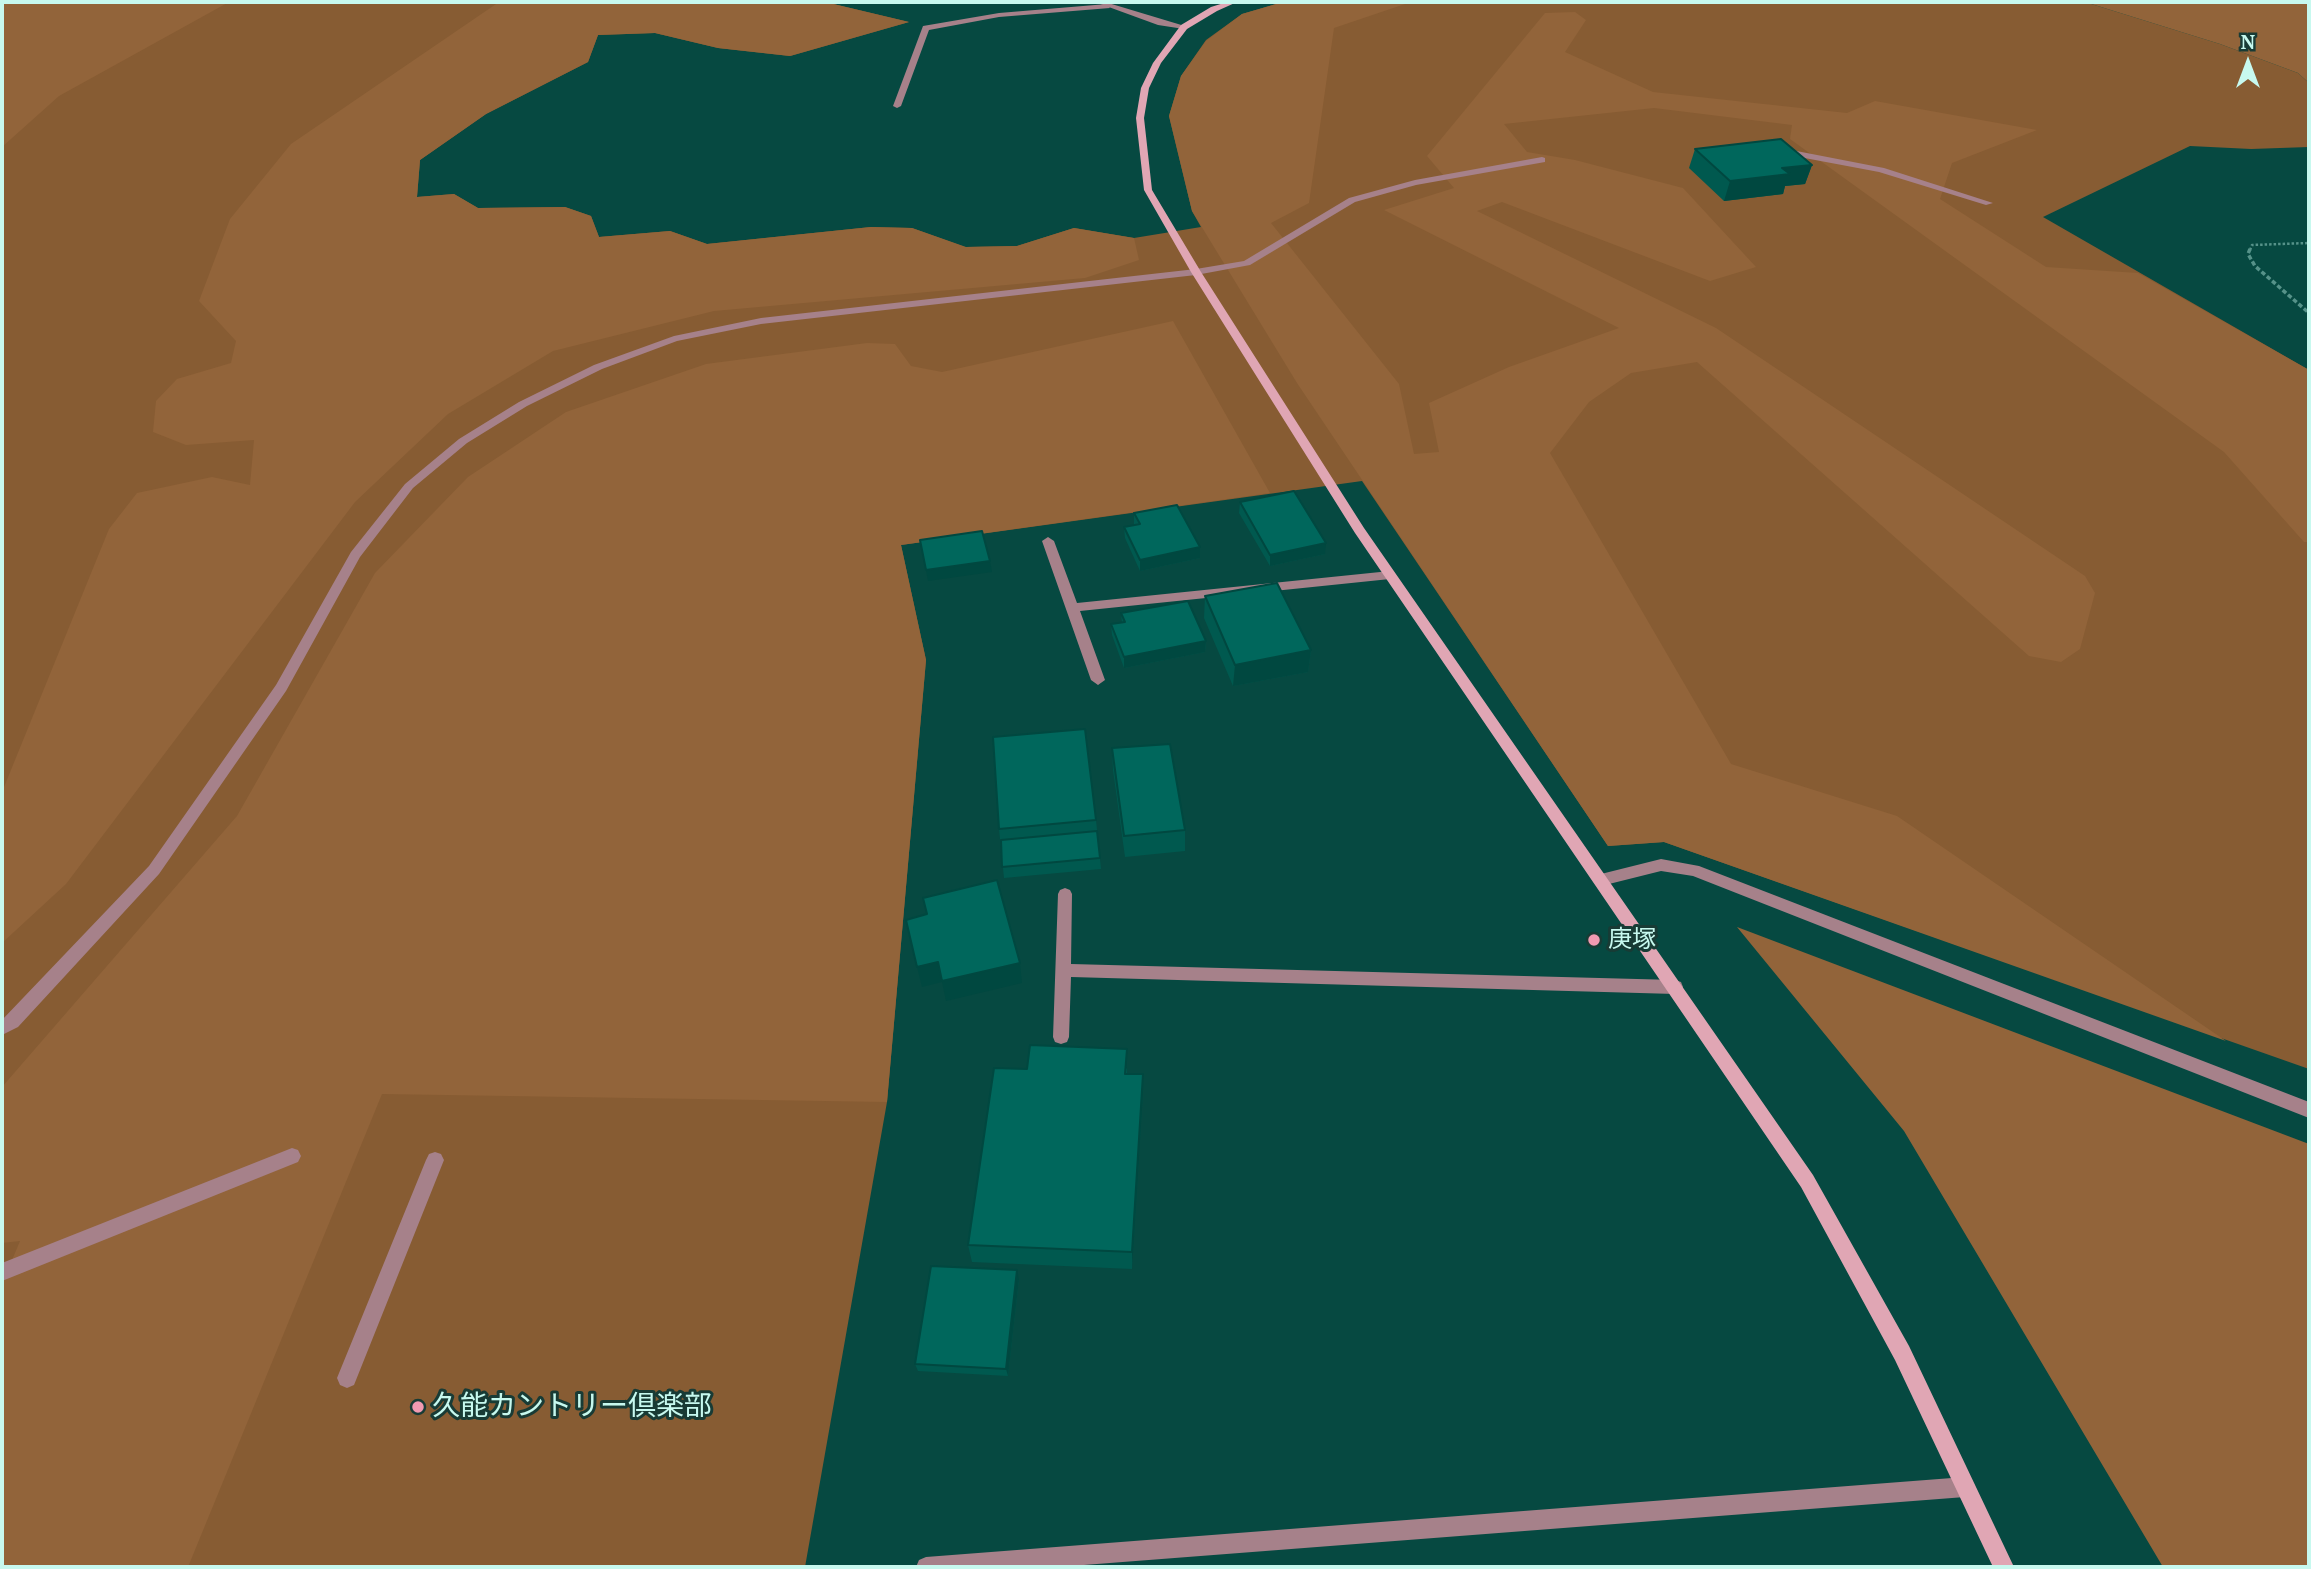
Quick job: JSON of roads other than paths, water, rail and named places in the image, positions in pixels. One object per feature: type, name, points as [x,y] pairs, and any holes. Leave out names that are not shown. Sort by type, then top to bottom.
[{"type":"street","points":[[1233,2],[1214,9],[1184,27],[1157,63],[1144,88],[1140,118],[1148,190],[1196,272],[1391,575],[1807,1181],[1902,1353],[2004,1567]]},
{"type":"street","points":[[898,106],[926,28],[999,15],[1103,4],[1161,23],[1184,27]]},
{"type":"street","points":[[1776,150],[1881,170],[1989,203]]},
{"type":"street","points":[[2,1028],[12,1022],[153,870],[281,688],[355,555],[410,486],[463,441],[523,404],[598,366],[674,339],[761,321],[1196,272],[1247,263],[1352,200],[1451,175],[1542,160]]},
{"type":"street","points":[[1048,541],[1098,680]]},
{"type":"street","points":[[1072,608],[1391,575]]},
{"type":"street","points":[[1601,880],[1661,865],[1694,870],[2309,1111]]},
{"type":"street","points":[[1061,1037],[1065,894]]},
{"type":"street","points":[[1063,970],[1675,987]]},
{"type":"street","points":[[2,1272],[292,1156]]},
{"type":"street","points":[[347,1378],[435,1160]]},
{"type":"street","points":[[926,1567],[1965,1487]]},
{"type":"place","name":"庚塚","points":[[1594,940]]},
{"type":"place","name":"久能カントリー倶楽部","points":[[418,1407]]}]
